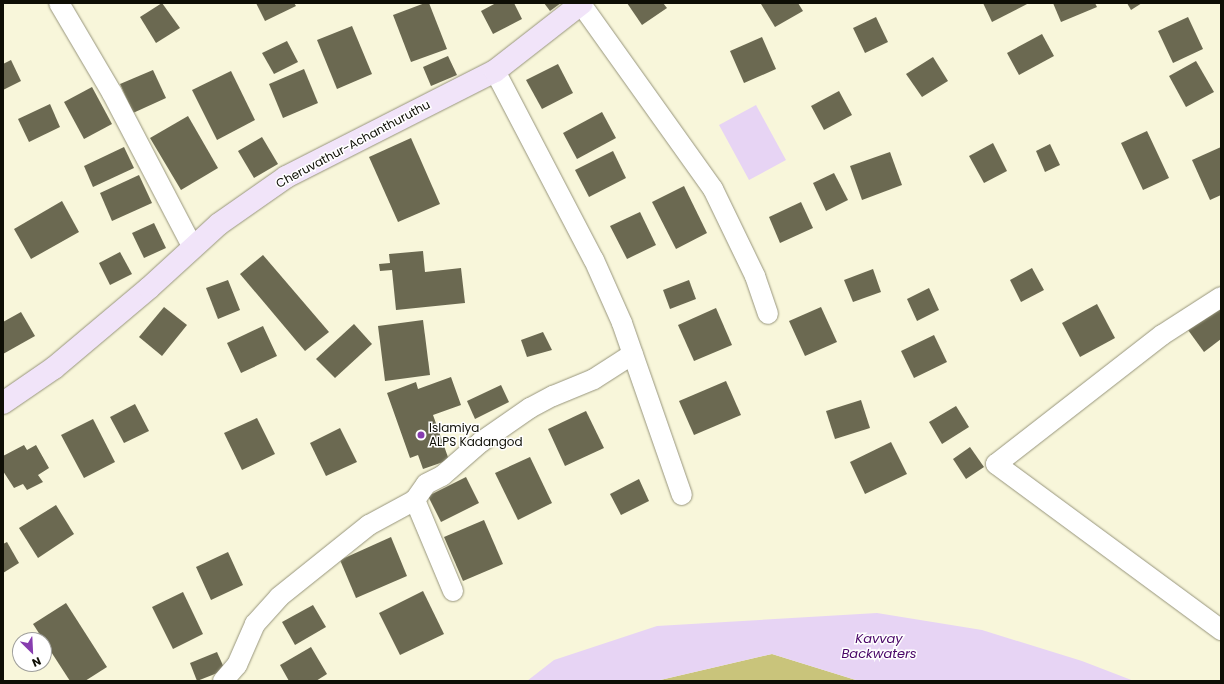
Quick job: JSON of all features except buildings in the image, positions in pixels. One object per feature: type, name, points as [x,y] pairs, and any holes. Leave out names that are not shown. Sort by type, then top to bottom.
[{"type":"main road","name":"Cheruvathur-Achanthuruthu","points":[[3,403],[54,368],[220,224],[286,177],[495,71],[581,3]]},
{"type":"street","points":[[59,3],[116,100],[193,248]]},
{"type":"street","points":[[581,3],[713,189],[756,276],[768,314]]},
{"type":"street","points":[[495,71],[594,260],[633,354],[682,495]]},
{"type":"street","points":[[1221,297],[1162,335],[996,464],[1221,630]]},
{"type":"street","points":[[223,681],[237,665],[255,624],[279,597],[369,525],[415,500],[426,484],[442,476],[507,424],[553,396],[594,379],[633,354]]},
{"type":"street","points":[[415,500],[453,590]]},
{"type":"shaded area","points":[[772,654],[859,681],[656,681]]},
{"type":"water","points":[[756,105],[786,160],[749,180],[719,125]]},
{"type":"water","name":"Kavvay Backwaters","points":[[877,613],[982,630],[1082,661],[1134,681],[859,681],[772,654],[656,681],[527,681],[554,660],[657,626]]},
{"type":"place","name":"Islamiya ALPS Kadangod","points":[[421,435]]}]
